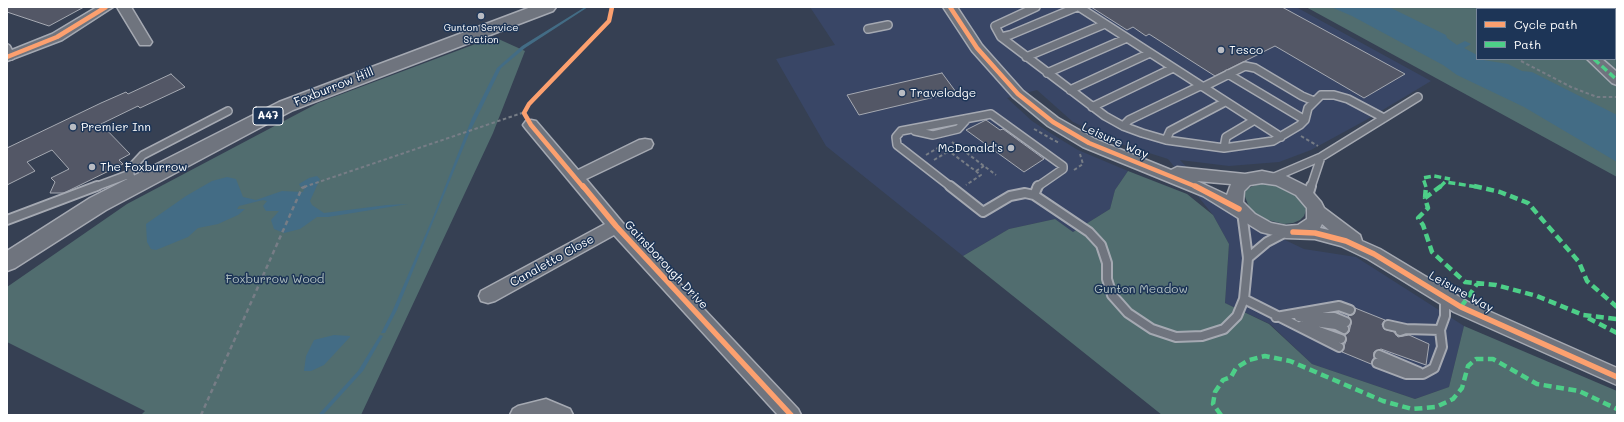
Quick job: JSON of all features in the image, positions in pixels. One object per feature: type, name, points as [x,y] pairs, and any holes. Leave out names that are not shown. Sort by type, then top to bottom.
[{"type":"highway","name":"Foxburrow Hill","points":[[7,262],[132,179],[286,106],[548,7]]},
{"type":"street","points":[[8,53],[56,37],[106,7]]},
{"type":"street","points":[[124,7],[145,42]]},
{"type":"street","name":"Leisure Way","points":[[952,9],[977,48],[1018,94],[1053,122],[1089,143],[1209,192],[1241,210],[1257,224],[1272,230],[1315,233],[1346,241],[1374,254],[1445,295],[1461,307],[1617,377]]},
{"type":"street","points":[[1595,60],[1617,80]]},
{"type":"street","name":"Gainsborough Drive","points":[[527,115],[616,226],[791,415]]},
{"type":"street","points":[[576,178],[645,144]]},
{"type":"street","name":"Leisure Way","points":[[1146,167],[1186,174],[1245,180],[1253,178],[1272,178],[1296,187],[1312,204],[1374,254]]},
{"type":"street","points":[[1241,210],[1234,195],[1239,184],[1245,180]]},
{"type":"street","points":[[1290,232],[1309,228],[1316,217],[1312,204]]},
{"type":"street","name":"Canaletto Close","points":[[488,296],[616,226]]},
{"type":"street","points":[[520,415],[525,412],[546,408],[562,415]]},
{"type":"lane","points":[[1017,7],[1024,12]]},
{"type":"lane","points":[[1036,7],[995,26],[1001,37],[1047,74],[1092,107],[1124,126],[1166,140],[1224,148],[1273,141],[1293,130],[1305,120],[1308,108],[1321,95],[1334,95],[1348,99],[1384,118]]},
{"type":"lane","points":[[1001,37],[1010,35],[1078,7],[1253,121],[1281,137]]},
{"type":"lane","points":[[1026,57],[1105,24]]},
{"type":"lane","points":[[868,29],[888,25]]},
{"type":"lane","points":[[1047,74],[1127,38]]},
{"type":"lane","points":[[1070,90],[1150,53]]},
{"type":"lane","points":[[1124,126],[1129,120],[1244,66],[1255,68],[1302,96],[1314,101]]},
{"type":"lane","points":[[1092,107],[1173,68]]},
{"type":"lane","points":[[1228,74],[1289,112],[1305,120]]},
{"type":"lane","points":[[1272,178],[1321,157],[1418,97]]},
{"type":"lane","points":[[1166,140],[1170,131],[1225,102]]},
{"type":"lane","points":[[7,220],[132,179],[136,162],[143,155],[228,111]]},
{"type":"lane","points":[[1034,195],[1038,186],[1063,169],[1062,164],[992,114],[901,131],[896,137],[897,145],[983,212],[1010,196],[1018,194],[1034,195],[1089,232],[1101,246],[1107,263],[1107,278],[1112,295],[1128,313],[1152,329],[1176,337],[1202,336],[1224,329],[1237,316],[1244,299],[1248,258],[1241,210]]},
{"type":"lane","points":[[1224,148],[1226,137],[1253,121]]},
{"type":"lane","points":[[1312,204],[1321,157]]},
{"type":"lane","points":[[1248,258],[1267,242],[1290,232]]},
{"type":"lane","points":[[1423,374],[1397,362],[1378,359],[1406,374],[1423,374],[1434,368],[1442,347],[1440,330],[1445,316],[1445,295]]},
{"type":"lane","points":[[1244,299],[1276,317],[1340,343]]},
{"type":"lane","points":[[1336,310],[1347,319],[1336,325],[1276,317],[1336,310]]},
{"type":"lane","points":[[1388,325],[1403,330],[1440,330]]},
{"type":"lane","points":[[1393,353],[1397,362]]},
{"type":"path","points":[[1521,61],[1571,87],[1597,97],[1617,97]]},
{"type":"path","points":[[201,415],[302,188],[527,115]]},
{"type":"path","points":[[922,157],[950,141],[996,175]]},
{"type":"path","points":[[942,146],[981,175],[962,187]]},
{"type":"path","points":[[930,162],[949,151]]},
{"type":"path","points":[[976,171],[984,166]]},
{"type":"shaded area","points":[[585,7],[588,7],[525,48],[501,68],[469,134],[397,310],[385,333],[381,333],[392,312],[433,217],[472,118],[497,68],[522,46]]},
{"type":"shaded area","points":[[810,7],[1296,7],[1431,81],[1366,120],[1311,150],[1279,162],[1229,166],[1180,160],[1230,214],[1304,249],[1356,257],[1464,326],[1449,387],[1415,399],[1312,364],[1270,324],[1225,303],[1229,244],[1213,215],[1168,159],[1124,145],[1073,122],[1037,90],[1007,98],[1032,121],[1078,150],[1128,171],[1115,190],[1110,209],[1073,232],[1055,219],[1009,229],[963,256],[826,146],[776,59],[835,45]]},
{"type":"shaded area","points":[[1331,7],[1389,7],[1446,35],[1447,38],[1457,45],[1465,41],[1471,44],[1464,48],[1476,54],[1476,60],[1508,64],[1522,71],[1532,72],[1617,115],[1617,162],[1524,107],[1457,75],[1443,65],[1352,16]]},
{"type":"shaded area","points":[[317,176],[320,179],[310,201],[312,205],[324,213],[387,205],[408,204],[328,217],[317,217],[300,229],[284,233],[274,229],[271,220],[279,211],[266,211],[263,206],[267,201],[263,200],[239,206],[237,209],[245,209],[238,215],[218,224],[198,228],[188,237],[156,250],[151,249],[147,242],[146,224],[186,196],[212,181],[227,177],[236,179],[243,197],[256,200],[282,191],[303,192],[304,189],[299,184],[309,178]]},
{"type":"shaded area","points":[[334,335],[350,337],[324,365],[311,371],[304,371],[306,356],[314,340]]},
{"type":"shaded area","points":[[380,335],[383,336],[363,371],[323,415],[318,415],[358,371]]},
{"type":"green space","points":[[1306,7],[1617,7],[1617,177]]},
{"type":"green space","name":"Foxburrow Wood","points":[[494,37],[525,51],[493,133],[361,415],[141,415],[145,411],[7,342],[7,287],[127,204],[318,103]]},
{"type":"green space","name":"Gunton Meadow","points":[[1128,171],[1187,194],[1213,215],[1229,244],[1225,303],[1269,324],[1312,364],[1415,399],[1449,387],[1464,326],[1617,391],[1617,415],[1162,415],[963,256],[1009,229],[1055,219],[1073,232],[1110,209],[1115,190]]},
{"type":"green space","points":[[1259,183],[1277,184],[1294,192],[1305,204],[1306,210],[1304,216],[1300,220],[1293,223],[1284,224],[1264,219],[1255,214],[1249,207],[1244,194],[1247,189]]},
{"type":"building","points":[[7,7],[84,7],[49,26],[7,12]]},
{"type":"building","name":"Tesco","points":[[1091,7],[1282,7],[1405,74],[1364,98],[1275,46],[1215,76],[1149,34],[1146,36],[1133,27],[1127,30]]},
{"type":"building","name":"Travelodge","points":[[942,73],[956,92],[859,115],[847,95]]},
{"type":"building","points":[[171,74],[185,87],[140,108],[138,106],[101,124],[130,154],[119,160],[123,164],[64,193],[50,193],[55,182],[51,178],[69,169],[52,150],[27,162],[35,171],[7,185],[7,148],[101,103],[126,92],[128,94]]},
{"type":"building","name":"McDonald's","points":[[986,120],[1000,130],[1003,129],[1044,159],[1024,172],[966,130]]},
{"type":"building","points":[[1355,308],[1385,320],[1382,324],[1384,329],[1394,332],[1398,337],[1409,335],[1429,344],[1426,365],[1381,349],[1374,352],[1374,358],[1371,364],[1342,352],[1346,341],[1345,335],[1349,332],[1351,324],[1348,315],[1354,314]]},
{"type":"marked path","points":[[1595,60],[1617,80]]},
{"type":"marked path","points":[[1425,198],[1426,187],[1423,178],[1434,176],[1450,179]]},
{"type":"marked path","points":[[1617,307],[1587,281],[1579,262],[1553,234],[1528,203],[1500,192],[1459,183],[1445,182],[1425,198],[1428,208],[1418,218],[1423,225],[1432,252],[1465,282],[1496,285],[1537,296],[1583,315],[1617,319]]},
{"type":"marked path","points":[[1461,307],[1477,284]]},
{"type":"marked path","points":[[1588,318],[1617,333]]},
{"type":"marked path","points":[[1221,415],[1213,404],[1215,392],[1223,380],[1231,377],[1236,368],[1249,360],[1265,356],[1290,361],[1383,401],[1412,409],[1436,407],[1453,399],[1462,388],[1468,366],[1476,359],[1493,359],[1537,384],[1579,391],[1617,409]]},
{"type":"cycle path","points":[[7,57],[57,37],[106,7]]},
{"type":"cycle path","points":[[612,7],[609,21],[529,104],[524,113],[531,125],[616,226],[791,415]]},
{"type":"cycle path","points":[[950,7],[977,48],[1018,94],[1053,122],[1089,143],[1209,192],[1239,209]]},
{"type":"cycle path","points":[[1293,232],[1315,233],[1346,241],[1374,254],[1461,307],[1617,377]]},
{"type":"place","name":"Gunton Service Station","points":[[481,16]]},
{"type":"place","name":"Tesco","points":[[1221,50]]},
{"type":"place","name":"Travelodge","points":[[902,93]]},
{"type":"place","name":"Premier Inn","points":[[73,127]]},
{"type":"place","name":"McDonald's","points":[[1011,148]]},
{"type":"place","name":"The Foxburrow","points":[[92,167]]}]
